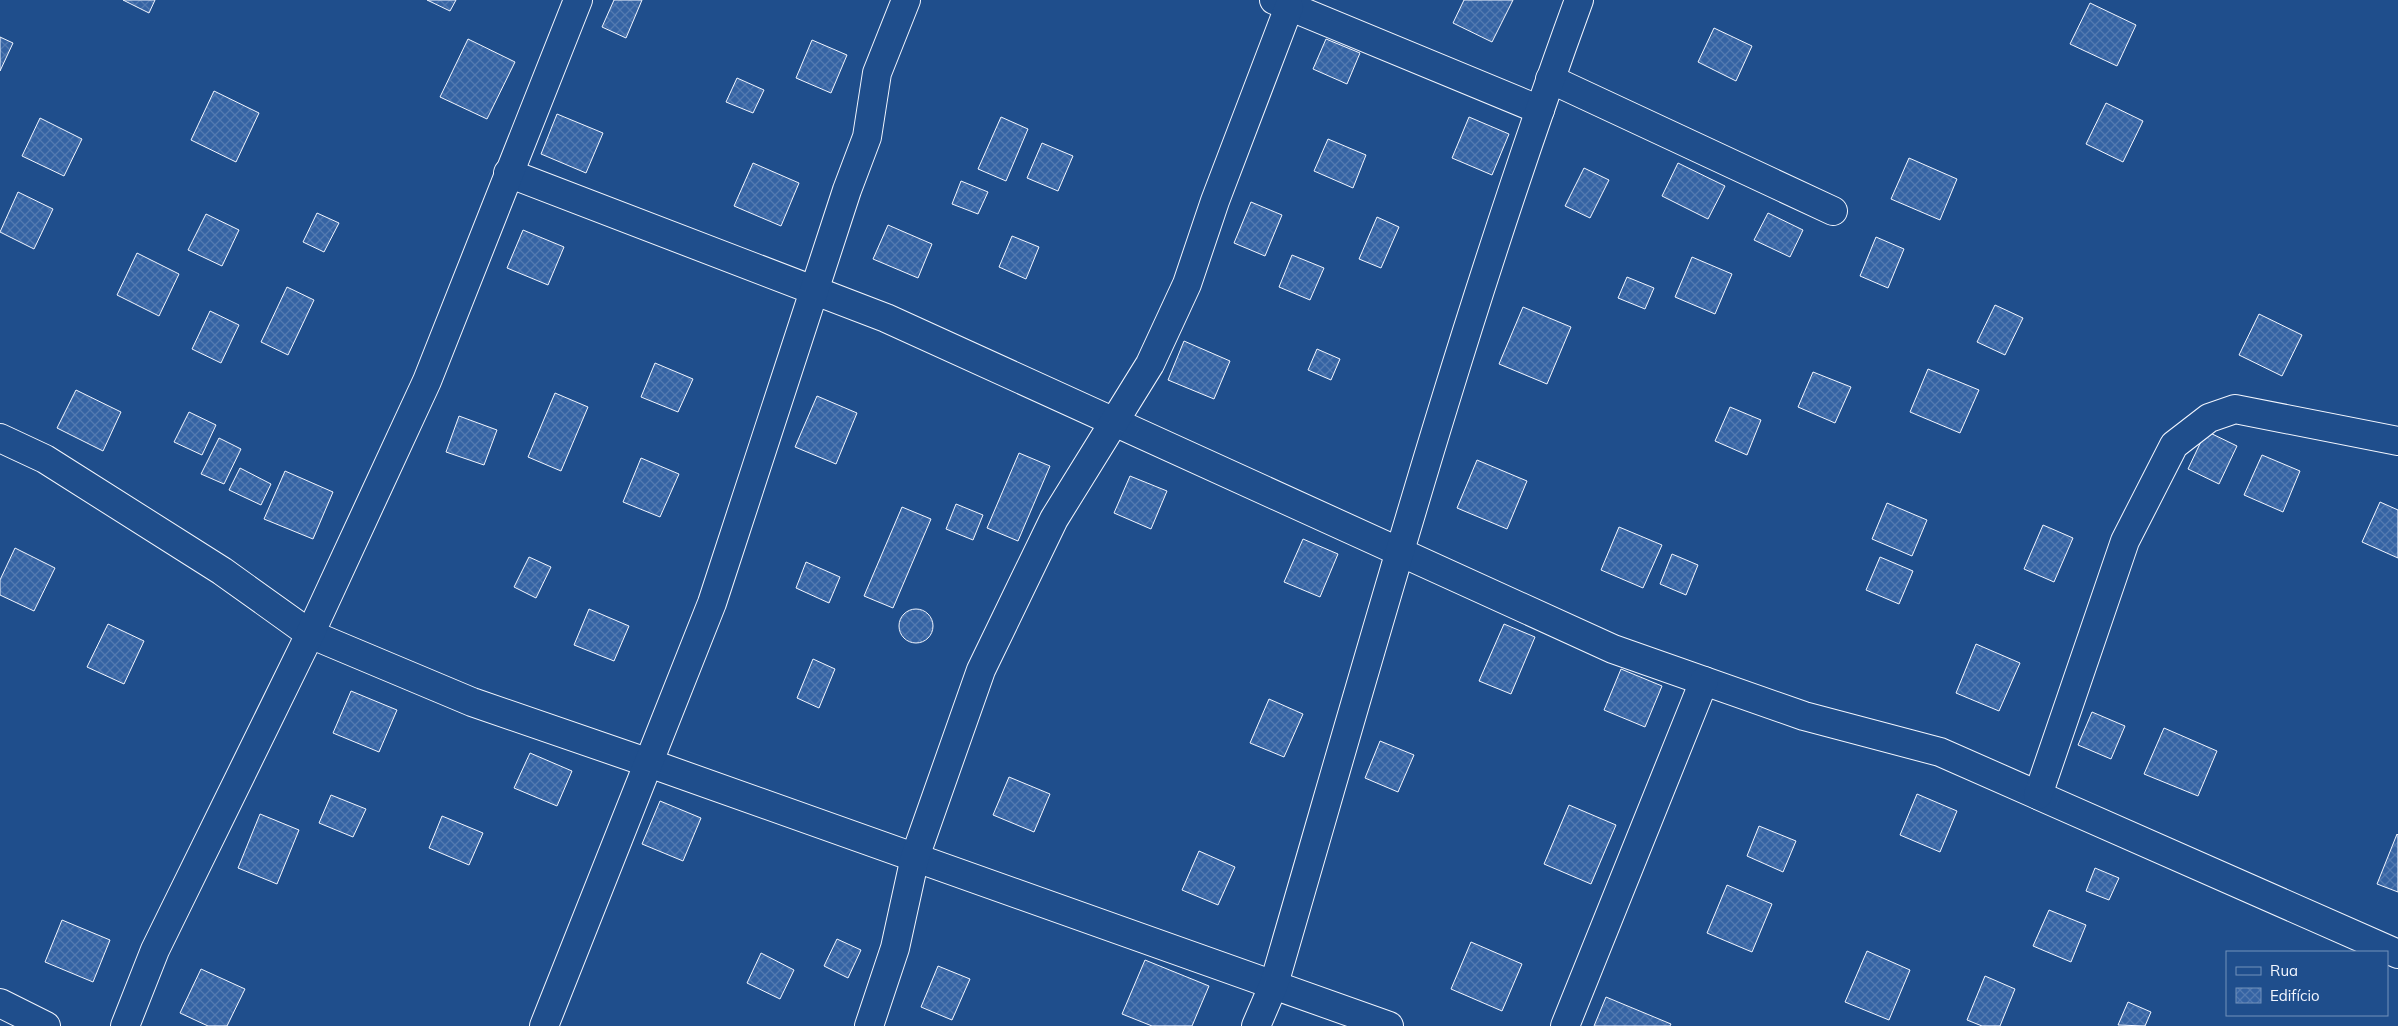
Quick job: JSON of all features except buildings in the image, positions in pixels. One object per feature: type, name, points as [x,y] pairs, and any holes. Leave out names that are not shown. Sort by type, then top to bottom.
[{"type":"street","points":[[125,1026],[155,950],[310,634],[427,381],[578,0]]},
{"type":"street","points":[[544,1026],[712,603],[867,138],[877,73],[906,0]]},
{"type":"street","points":[[1256,1026],[1274,984],[1482,286],[1550,79],[1579,0]]},
{"type":"street","points":[[869,1026],[895,948],[915,857],[981,670],[1054,519],[1150,364],[1187,284],[1282,4],[1540,110]]},
{"type":"street","points":[[1550,79],[1833,211]]},
{"type":"street","points":[[508,173],[886,318],[1613,649],[1804,716],[1940,752],[2398,954]]},
{"type":"street","points":[[2038,795],[2125,541],[2174,445],[2209,418],[2235,409],[2398,441]]},
{"type":"street","points":[[0,438],[45,459],[222,571],[310,634],[472,702],[1389,1026]]},
{"type":"street","points":[[1565,1026],[1704,681]]},
{"type":"street","points":[[0,1003],[46,1026]]}]
